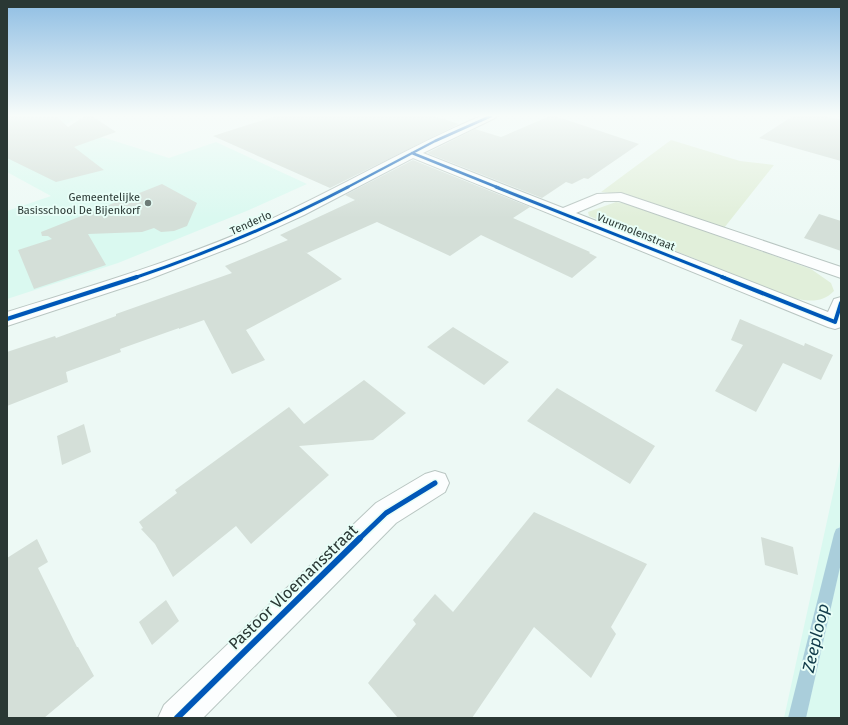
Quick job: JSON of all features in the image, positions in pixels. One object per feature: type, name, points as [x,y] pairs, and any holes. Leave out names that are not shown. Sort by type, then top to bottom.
[{"type":"street","name":"Tenderlo","points":[[7,320],[208,252],[273,224],[419,150]]},
{"type":"street","name":"Vuurmolenstraat","points":[[412,153],[835,322],[841,303]]},
{"type":"street","name":"Vuurmolenstraat","points":[[563,213],[602,197],[621,197],[841,273]]},
{"type":"street","name":"Pastoor Vloemansstraat","points":[[177,718],[386,513],[435,483]]},
{"type":"shaded area","name":"Gemeentelijke Basisschool De Bijenkorf","points":[[7,150],[143,150],[169,158],[193,150],[233,150],[307,184],[249,210],[118,263],[7,299],[7,211],[51,196],[7,172]]},
{"type":"shaded area","points":[[658,150],[703,150],[740,161],[774,165],[724,228],[628,195],[601,192]]},
{"type":"shaded area","points":[[616,202],[629,204],[811,269],[831,283],[834,291],[830,295],[821,299],[811,301],[795,299],[589,216],[588,212]]},
{"type":"shaded area","points":[[841,457],[841,718],[784,718]]},
{"type":"building","points":[[7,150],[78,150],[104,170],[56,182],[7,158]]},
{"type":"building","points":[[244,150],[407,150],[330,188]]},
{"type":"building","points":[[433,150],[630,150],[588,179],[584,178],[572,184],[566,182],[542,198],[427,153]]},
{"type":"building","points":[[801,150],[841,150],[841,161]]},
{"type":"building","points":[[413,160],[530,207],[513,218],[590,252],[589,253],[597,257],[572,278],[481,235],[450,256],[377,222],[307,253],[304,251],[342,279],[246,330],[265,360],[232,374],[204,320],[120,349],[121,352],[66,372],[68,382],[7,406],[7,352],[55,336],[56,338],[116,316],[116,314],[232,273],[225,266],[288,240],[280,235],[355,200],[345,195]]},
{"type":"building","points":[[162,184],[197,203],[187,226],[174,231],[161,232],[154,228],[142,232],[88,234],[106,265],[34,289],[18,250],[52,239],[48,236],[42,236],[41,232]]},
{"type":"building","points":[[819,214],[841,221],[841,251],[804,238]]},
{"type":"building","points":[[740,319],[804,346],[805,343],[833,355],[821,380],[783,363],[756,412],[715,391],[743,345],[731,340]]},
{"type":"building","points":[[453,327],[509,362],[484,385],[427,347]]},
{"type":"building","points":[[364,380],[406,413],[373,440],[299,446],[329,475],[251,544],[236,526],[173,577],[155,544],[141,529],[143,528],[139,522],[177,493],[175,490],[289,407],[304,424]]},
{"type":"building","points":[[557,388],[655,446],[630,484],[527,421]]},
{"type":"building","points":[[84,424],[91,452],[62,465],[57,436]]},
{"type":"building","points":[[534,512],[647,564],[611,627],[616,634],[591,678],[534,627],[472,718],[398,718],[368,683],[416,624],[413,620],[435,594],[453,612]]},
{"type":"building","points":[[761,537],[793,547],[798,575],[765,565]]},
{"type":"building","points":[[37,539],[48,562],[38,568],[77,647],[94,676],[44,718],[7,718],[7,558]]},
{"type":"building","points":[[166,600],[179,621],[152,645],[139,622]]},
{"type":"waterway","name":"Zeeploop","points":[[797,718],[841,534]]},
{"type":"cycle path","points":[[7,319],[140,276],[239,239],[299,212],[418,150]]},
{"type":"cycle path","points":[[412,153],[835,322],[841,303]]},
{"type":"cycle path","points":[[177,718],[386,513],[435,483]]},
{"type":"place","name":"Gemeentelijke Basisschool De Bijenkorf","points":[[148,203]]}]
